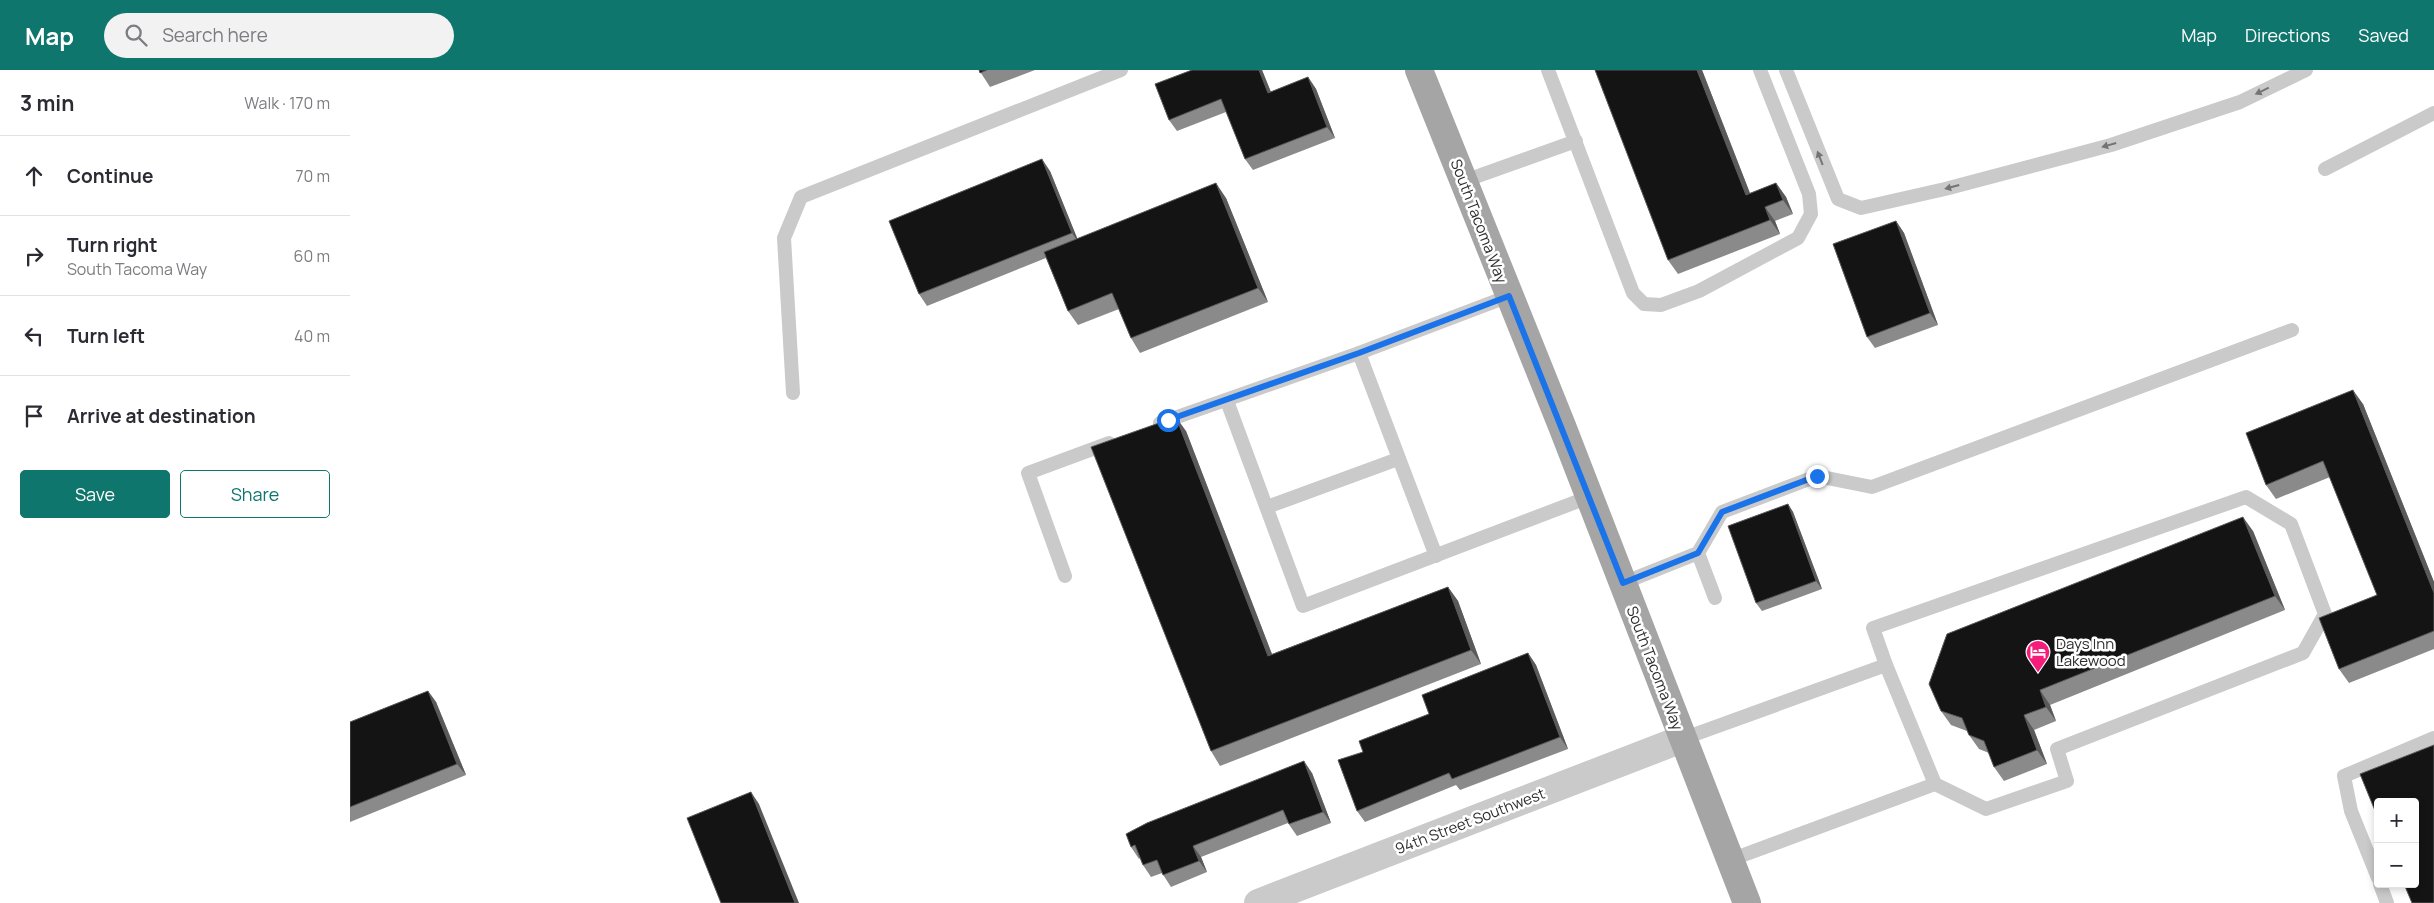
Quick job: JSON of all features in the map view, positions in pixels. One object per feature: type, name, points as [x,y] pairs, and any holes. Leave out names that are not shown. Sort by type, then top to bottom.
[{"type":"main road","name":"South Tacoma Way","points":[[1419,70],[1623,583],[1747,903]]},
{"type":"street","name":"94th Street Southwest","points":[[1258,903],[1682,739]]},
{"type":"lane","points":[[793,393],[784,238],[801,197],[1121,70]]},
{"type":"lane","points":[[1548,70],[1633,293],[1644,304],[1661,305],[1699,291],[1798,238],[1811,214],[1809,194],[1760,70]]},
{"type":"lane","points":[[1786,70],[1838,199],[1861,208],[1945,189],[2111,144],[2240,102],[2306,70]]},
{"type":"lane","points":[[2325,169],[2434,113]]},
{"type":"lane","points":[[1464,181],[1576,141]]},
{"type":"lane","points":[[1150,427],[1359,353],[1509,296]]},
{"type":"lane","points":[[1623,583],[1698,553],[1722,512],[1817,476],[1872,487],[2292,330]]},
{"type":"lane","points":[[1359,353],[1436,556]]},
{"type":"lane","points":[[1227,401],[1303,606],[1589,497]]},
{"type":"lane","points":[[1065,576],[1028,473],[1122,438]]},
{"type":"lane","points":[[1267,507],[1398,459]]},
{"type":"lane","points":[[2246,497],[2292,524],[2325,614],[2303,653],[2057,749],[2067,781],[1986,809],[1934,784],[1886,665],[1873,628],[2246,497]]},
{"type":"lane","points":[[1698,553],[1715,598]]},
{"type":"lane","points":[[1682,739],[1886,665]]},
{"type":"lane","points":[[2374,868],[2351,811],[2344,776],[2434,738]]},
{"type":"lane","points":[[1730,860],[1934,784]]},
{"type":"lane","points":[[2382,888],[2388,903]]},
{"type":"building","points":[[1192,70],[1259,70],[1268,93],[1308,77],[1327,127],[1245,159],[1221,99],[1169,120],[1155,84]]},
{"type":"building","points":[[1595,70],[1697,70],[1746,195],[1776,183],[1783,200],[1765,207],[1770,220],[1668,260]]},
{"type":"building","points":[[1042,159],[1072,233],[919,294],[889,221]]},
{"type":"building","points":[[1216,183],[1258,288],[1131,338],[1112,293],[1068,311],[1044,252]]},
{"type":"building","points":[[1896,221],[1930,313],[1867,337],[1833,244]]},
{"type":"building","points":[[2353,390],[2434,593],[2434,631],[2339,669],[2319,618],[2377,595],[2323,461],[2266,485],[2246,433]]},
{"type":"building","points":[[1176,417],[1268,656],[1448,587],[1471,650],[1211,751],[1091,447]]},
{"type":"building","points":[[1788,504],[1816,581],[1756,603],[1728,526]]},
{"type":"building","name":"Days Inn Lakewood","points":[[2243,517],[2275,596],[2040,690],[2046,707],[2024,715],[2037,750],[1994,767],[1984,741],[1969,735],[1962,718],[1941,711],[1929,684],[1947,634]]},
{"type":"building","points":[[1528,653],[1560,737],[1452,779],[1449,773],[1357,811],[1338,760],[1363,752],[1359,741],[1429,714],[1422,695]]},
{"type":"building","points":[[428,691],[457,764],[350,807],[350,722]]},
{"type":"building","points":[[2434,745],[2434,903],[2412,903],[2406,888],[2419,888],[2419,798],[2374,798],[2374,808],[2360,774]]},
{"type":"building","points":[[1304,761],[1323,812],[1289,824],[1283,810],[1193,846],[1199,861],[1163,875],[1157,860],[1143,865],[1135,845],[1131,847],[1126,834],[1147,823]]},
{"type":"building","points":[[751,792],[795,903],[721,903],[687,818]]},
{"type":"place","name":"Days Inn Lakewood","points":[[2038,673]]},
{"type":"route","points":[[1168,420],[1227,401],[1509,296],[1623,583],[1698,553],[1722,512],[1817,476]]}]
